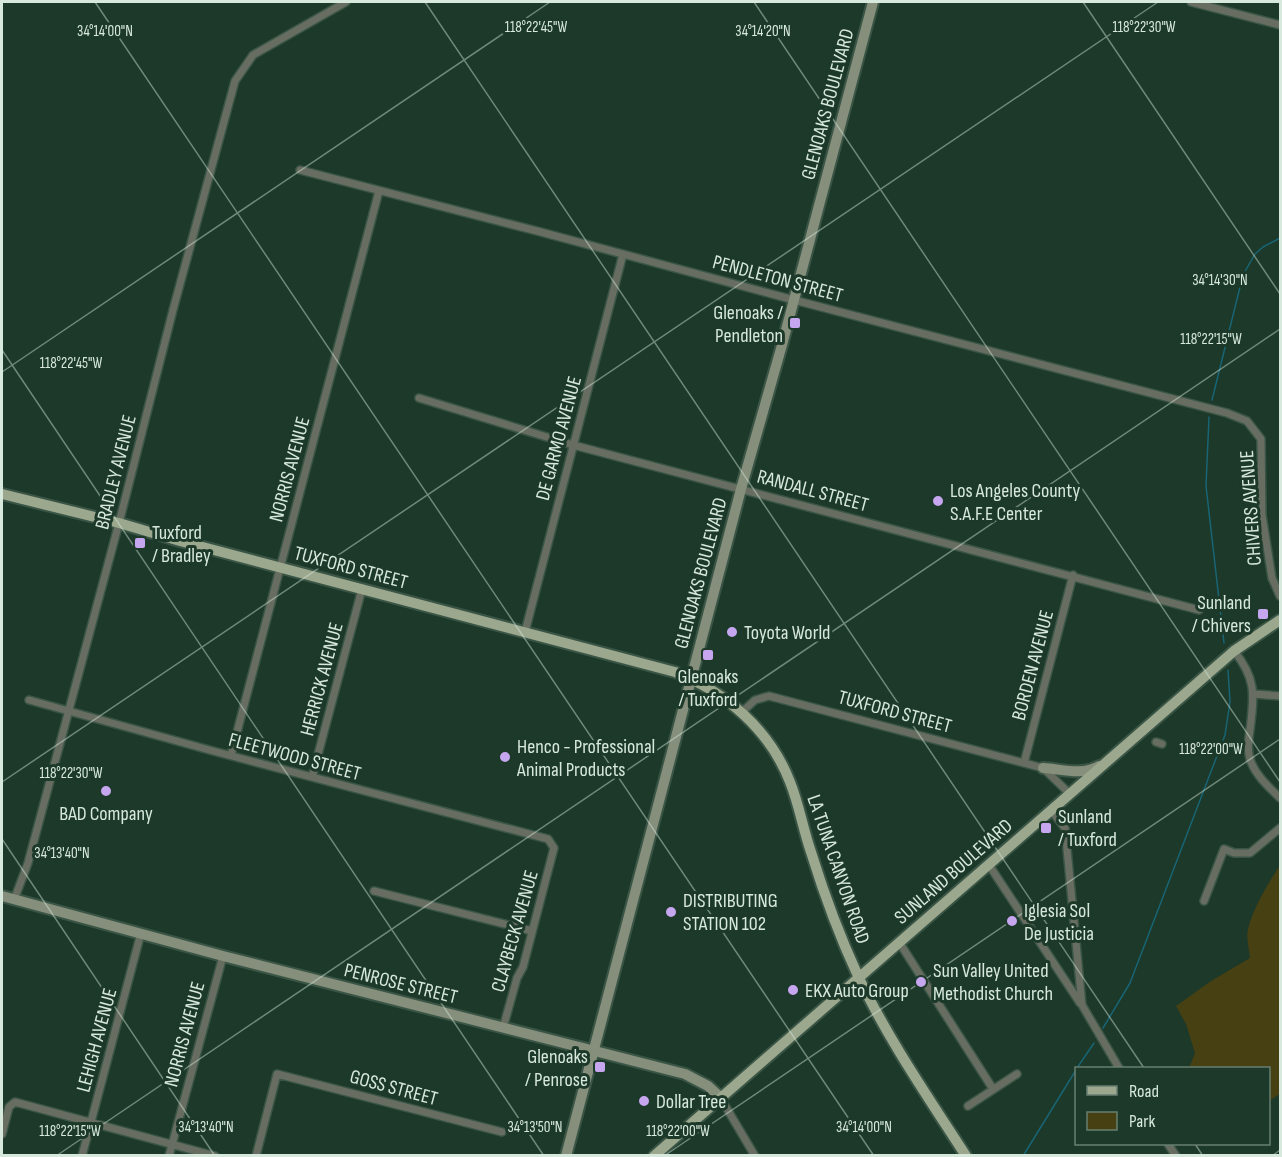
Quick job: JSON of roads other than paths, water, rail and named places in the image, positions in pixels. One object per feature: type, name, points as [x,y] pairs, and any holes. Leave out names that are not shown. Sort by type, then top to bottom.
[{"type":"main road","name":"GLENOAKS BOULEVARD","points":[[566,1155],[741,489],[873,2]]},
{"type":"main road","name":"TUXFORD STREET","points":[[2,494],[119,523],[691,678]]},
{"type":"main road","name":"SUNLAND BOULEVARD","points":[[654,1155],[1234,651],[1281,620]]},
{"type":"main road","name":"LA TUNA CANYON ROAD","points":[[691,678],[726,699],[742,712],[764,736],[785,770],[794,792],[831,914],[859,977],[884,1027],[966,1155]]},
{"type":"main road","name":"TUXFORD STREET","points":[[1043,768],[1081,772],[1092,770],[1112,758]]},
{"type":"main road","name":"PENROSE STREET","points":[[2,896],[223,956],[594,1050],[697,1079],[720,1097]]},
{"type":"street","name":"BRADLEY AVENUE","points":[[14,900],[28,863],[235,81],[253,56],[346,2]]},
{"type":"street","points":[[1191,2],[1281,25]]},
{"type":"street","name":"PENDLETON STREET","points":[[300,171],[1227,413],[1247,421]]},
{"type":"street","name":"NORRIS AVENUE","points":[[231,755],[379,191]]},
{"type":"street","name":"DE GARMO AVENUE","points":[[525,632],[623,254]]},
{"type":"street","name":"RANDALL STREET","points":[[419,398],[573,445],[1199,610]]},
{"type":"street","name":"CHIVERS AVENUE","points":[[1247,421],[1261,439],[1262,515],[1272,578],[1281,596]]},
{"type":"street","name":"BORDEN AVENUE","points":[[1024,763],[1073,575]]},
{"type":"street","name":"HERRICK AVENUE","points":[[312,777],[362,589]]},
{"type":"street","points":[[1234,651],[1245,664],[1252,680],[1254,694],[1248,741],[1249,757],[1256,773],[1281,798]]},
{"type":"street","points":[[1254,694],[1281,696]]},
{"type":"street","name":"TUXFORD STREET","points":[[742,712],[755,700],[769,696],[1043,768],[1070,794]]},
{"type":"street","name":"FLEETWOOD STREET","points":[[29,700],[548,838],[552,843]]},
{"type":"street","points":[[1052,810],[1065,828],[1082,1005]]},
{"type":"street","points":[[1204,901],[1224,849],[1234,853],[1250,853],[1281,828]]},
{"type":"street","name":"CLAYBECK AVENUE","points":[[503,1028],[532,932],[554,848],[552,843]]},
{"type":"street","points":[[989,865],[1082,1005],[1118,1067]]},
{"type":"street","points":[[374,891],[532,932]]},
{"type":"street","name":"LEHIGH AVENUE","points":[[82,1155],[141,933]]},
{"type":"street","points":[[899,942],[993,1089]]},
{"type":"street","name":"NORRIS AVENUE","points":[[169,1155],[223,956]]},
{"type":"street","name":"GOSS STREET","points":[[256,1155],[277,1074],[502,1132]]},
{"type":"street","points":[[968,1106],[1017,1074]]},
{"type":"street","name":"PENROSE STREET","points":[[720,1097],[755,1155]]},
{"type":"street","points":[[2,1134],[9,1107],[15,1102],[215,1155]]},
{"type":"waterway","points":[[1212,400],[1243,275],[1255,254],[1280,238]]},
{"type":"waterway","points":[[1209,417],[1206,486],[1224,643]]},
{"type":"waterway","points":[[1103,1028],[1130,983],[1225,735],[1230,702],[1228,670]]},
{"type":"waterway","points":[[1078,1067],[1094,1043]]},
{"type":"waterway","points":[[1023,1156],[1075,1072]]},
{"type":"place","name":"Glenoaks / Pendleton","points":[[795,323]]},
{"type":"place","name":"Los Angeles County S.A.F.E Center","points":[[938,501]]},
{"type":"place","name":"Tuxford / Bradley","points":[[140,543]]},
{"type":"place","name":"Sunland / Chivers","points":[[1263,614]]},
{"type":"place","name":"Toyota World","points":[[732,632]]},
{"type":"place","name":"Glenoaks / Tuxford","points":[[708,655]]},
{"type":"place","name":"Henco - Professional Animal Products","points":[[505,757]]},
{"type":"place","name":"BAD Company","points":[[106,791]]},
{"type":"place","name":"Sunland / Tuxford","points":[[1046,828]]},
{"type":"place","name":"DISTRIBUTING STATION 102","points":[[671,912]]},
{"type":"place","name":"Iglesia Sol De Justicia","points":[[1012,921]]},
{"type":"place","name":"Sun Valley United Methodist Church","points":[[921,982]]},
{"type":"place","name":"EKX Auto Group","points":[[793,990]]},
{"type":"place","name":"Glenoaks / Penrose","points":[[600,1067]]},
{"type":"place","name":"Dollar Tree","points":[[644,1101]]}]
